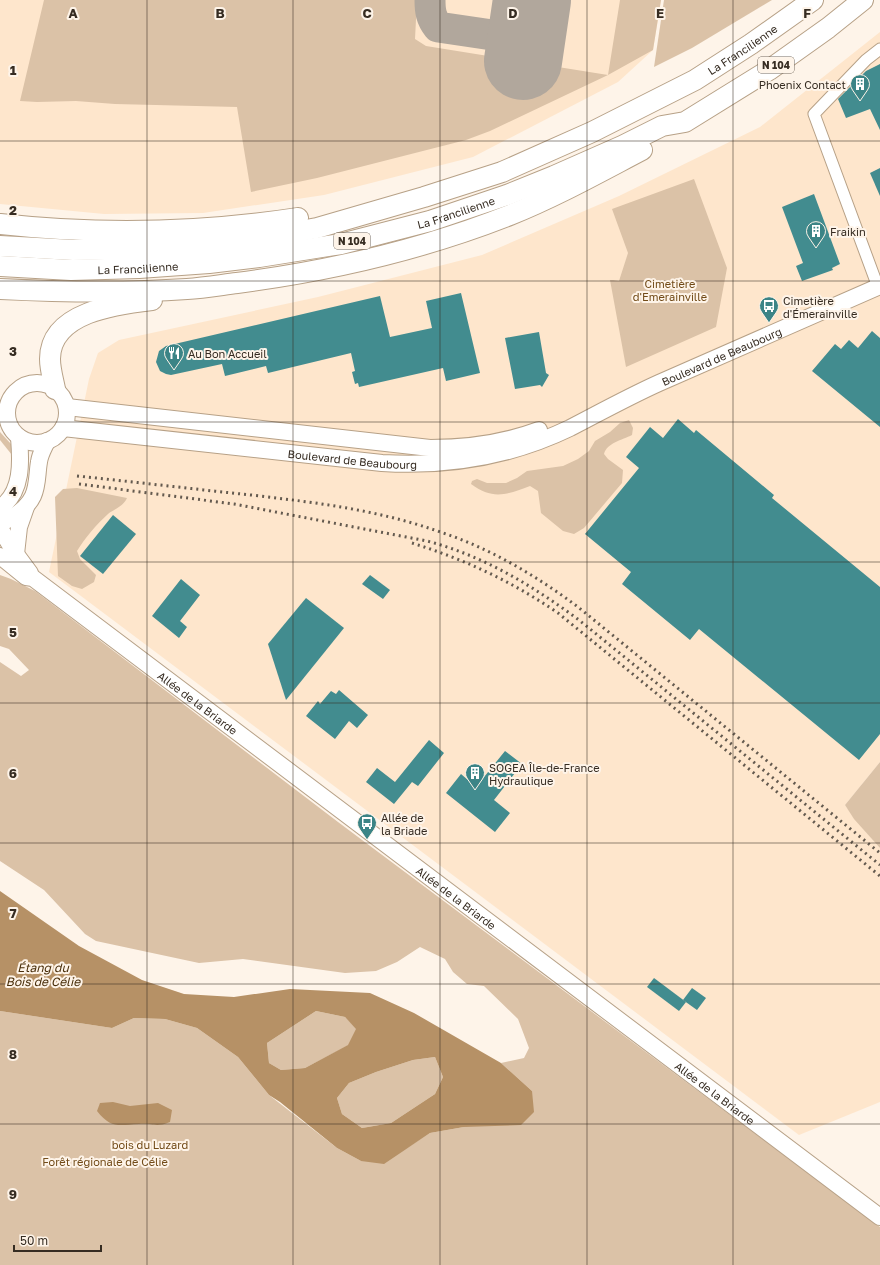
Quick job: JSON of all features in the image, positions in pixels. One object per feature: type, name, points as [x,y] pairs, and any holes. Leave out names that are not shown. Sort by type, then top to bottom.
[{"type":"highway","name":"La Francilienne","points":[[0,246],[73,250],[131,249],[209,244],[256,239],[317,228],[424,197],[502,172],[592,132],[695,80],[751,44],[813,0]]},
{"type":"highway","name":"La Francilienne","points":[[0,266],[71,270],[139,268],[252,258],[342,244],[430,220],[507,195],[554,176],[622,146],[662,126],[685,122],[769,70],[828,28],[863,0]]},
{"type":"highway","points":[[0,289],[75,291],[188,289],[266,279],[368,259],[452,236],[509,216],[558,194],[668,136],[685,122]]},
{"type":"highway","points":[[0,224],[85,231],[168,231],[256,224],[318,215],[345,219]]},
{"type":"highway","points":[[56,389],[50,358],[52,349],[59,333],[74,320],[85,314],[105,308],[171,298],[188,289]]},
{"type":"main road","name":"Boulevard de Beaubourg","points":[[63,428],[404,465],[438,464],[487,457],[528,445],[569,428],[629,397],[879,286]]},
{"type":"main road","points":[[39,383],[56,389],[64,400],[66,407],[66,421],[59,434],[48,441],[38,443],[19,437],[4,421],[9,404],[6,398],[23,387],[30,384],[39,383]]},
{"type":"main road","name":"Boulevard de Beaubourg","points":[[66,407],[409,446],[452,448],[495,442],[527,434],[592,408],[629,397]]},
{"type":"main road","points":[[0,508],[13,493],[19,477],[21,459],[19,437]]},
{"type":"main road","points":[[16,554],[19,527],[27,505],[33,496],[39,461],[43,449],[48,441]]},
{"type":"main road","points":[[0,524],[14,516],[27,505]]},
{"type":"main road","name":"Allée de la Briarde","points":[[0,528],[32,578],[880,1217]]},
{"type":"main road","name":"Allée de la Briarde","points":[[0,556],[26,577],[32,578]]},
{"type":"street","points":[[879,286],[814,114],[866,60],[880,49]]},
{"type":"shaded area","points":[[0,0],[661,0],[653,50],[618,82],[473,157],[324,195],[203,213],[104,214],[0,204]]},
{"type":"shaded area","points":[[880,32],[880,762],[845,805],[880,848],[880,1102],[799,1135],[49,572],[89,379],[98,353],[119,340],[318,297],[482,255],[619,196],[760,127]]},
{"type":"green space","points":[[44,0],[417,0],[415,39],[426,46],[608,75],[490,131],[466,140],[317,178],[251,192],[237,107],[115,104],[76,101],[20,101]]},
{"type":"green space","points":[[620,0],[661,0],[653,50],[608,75]]},
{"type":"green space","points":[[664,0],[772,0],[692,48],[654,67]]},
{"type":"green space","name":"Cimetière d'Emerainville","points":[[694,179],[727,268],[716,327],[626,367],[610,280],[619,281],[628,253],[612,209]]},
{"type":"green space","points":[[629,420],[633,428],[632,435],[612,444],[608,447],[604,454],[608,459],[623,470],[622,483],[584,528],[574,534],[563,531],[541,513],[538,491],[530,486],[507,494],[493,494],[479,489],[471,484],[472,481],[477,479],[487,483],[506,483],[527,471],[563,466],[578,459],[589,451],[595,441],[610,432],[620,423]]},
{"type":"green space","points":[[0,432],[11,444],[14,455],[12,455],[0,440]]},
{"type":"green space","points":[[77,488],[127,498],[121,506],[108,514],[99,523],[87,536],[77,551],[80,559],[96,575],[94,582],[82,589],[72,586],[58,576],[55,497],[63,489]]},
{"type":"green space","name":"bois du Luzard","points":[[0,575],[35,591],[338,822],[880,1227],[880,1265],[0,1265],[0,1011],[112,1028],[134,1018],[165,1019],[197,1028],[238,1057],[269,1095],[337,1148],[361,1161],[407,1148],[430,1133],[464,1127],[532,1091],[501,1063],[524,1058],[529,1048],[518,1019],[484,986],[467,984],[453,972],[445,959],[420,947],[397,962],[376,971],[345,973],[243,959],[199,963],[96,941],[85,934],[44,890],[0,861],[0,662],[21,676],[29,670],[9,649],[0,646]]},
{"type":"green space","points":[[880,762],[880,848],[854,819],[845,805]]},
{"type":"green space","points":[[316,1011],[345,1017],[357,1029],[349,1045],[305,1068],[281,1070],[269,1063],[267,1043]]},
{"type":"green space","points":[[435,1057],[443,1077],[435,1094],[391,1123],[362,1128],[342,1114],[337,1098],[349,1083],[376,1072],[413,1060]]},
{"type":"water","name":"Étang du Bois de Célie","points":[[0,891],[79,946],[142,980],[184,994],[234,997],[290,989],[370,993],[414,1013],[501,1063],[532,1091],[534,1112],[521,1125],[464,1127],[430,1133],[384,1164],[361,1161],[337,1148],[280,1102],[269,1095],[238,1057],[197,1028],[165,1019],[134,1018],[112,1028],[0,1011]],"holes":[[[316,1011],[345,1017],[356,1029],[348,1045],[305,1068],[281,1070],[269,1063],[267,1043]],[[435,1057],[443,1077],[435,1094],[391,1123],[362,1128],[342,1114],[337,1098],[349,1083],[376,1072],[413,1060]]]},
{"type":"water","points":[[113,1102],[130,1106],[158,1103],[172,1110],[170,1122],[158,1125],[116,1125],[107,1121],[97,1111],[100,1103]]},
{"type":"building","name":"Phoenix Contact","points":[[880,64],[880,130],[870,109],[846,118],[838,99],[866,71]]},
{"type":"building","points":[[880,168],[880,196],[870,173]]},
{"type":"building","name":"Fraikin","points":[[814,194],[840,264],[832,268],[833,270],[802,281],[796,266],[803,263],[782,207]]},
{"type":"building","points":[[461,293],[480,373],[446,381],[443,368],[359,387],[358,383],[355,384],[352,372],[355,371],[351,353],[268,373],[266,366],[225,376],[222,364],[171,375],[160,371],[156,362],[159,351],[166,346],[380,296],[390,337],[432,328],[426,301]]},
{"type":"building","points":[[872,331],[880,338],[880,427],[812,371],[835,344],[841,349],[849,340],[858,348]]},
{"type":"building","points":[[539,332],[546,373],[549,375],[542,387],[540,385],[515,389],[505,338]]},
{"type":"building","points":[[678,419],[694,433],[696,430],[774,495],[772,498],[880,587],[880,734],[859,760],[699,629],[690,640],[622,584],[631,572],[585,534],[639,468],[626,457],[650,427],[663,438]]},
{"type":"building","points":[[113,515],[136,534],[103,574],[80,556]]},
{"type":"building","points":[[370,575],[390,590],[383,599],[362,584]]},
{"type":"building","points":[[181,579],[200,595],[180,621],[187,627],[179,638],[152,616]]},
{"type":"building","points":[[306,598],[344,628],[286,700],[268,644]]},
{"type":"building","points":[[339,690],[368,715],[357,728],[349,721],[335,739],[306,716],[318,701],[320,704],[331,691],[336,694]]},
{"type":"building","points":[[429,740],[444,753],[418,786],[412,782],[394,804],[366,782],[377,768],[395,782]]},
{"type":"building","name":"SOGEA Île-de-France Hydraulique","points":[[505,751],[522,764],[494,800],[510,813],[495,832],[446,793],[461,774],[476,787]]},
{"type":"building","points":[[654,978],[686,1002],[679,1011],[647,987]]},
{"type":"building","points":[[692,988],[706,998],[697,1010],[683,1000]]},
{"type":"taxiway","points":[[430,0],[431,14],[438,27],[526,40]]},
{"type":"runway","points":[[523,61],[532,0]]},
{"type":"railway","points":[[77,476],[276,498],[350,508],[422,526],[464,540],[515,565],[578,607],[880,853]]},
{"type":"railway","points":[[79,484],[234,504],[427,541],[448,547],[507,573],[544,595],[579,620],[880,865]]},
{"type":"railway","points":[[412,543],[488,572],[523,591],[558,613],[880,876]]},
{"type":"place","name":"Phoenix Contact","points":[[860,101]]},
{"type":"place","name":"Fraikin","points":[[816,248]]},
{"type":"place","name":"Cimetière d'Émerainville","points":[[769,323]]},
{"type":"place","name":"Au Bon Accueil","points":[[174,370]]},
{"type":"place","name":"SOGEA Île-de-France Hydraulique","points":[[475,790]]},
{"type":"place","name":"Allée de la Briade","points":[[367,840]]},
{"type":"park label","name":"Forêt régionale de Célie","points":[[105,1161]]}]
